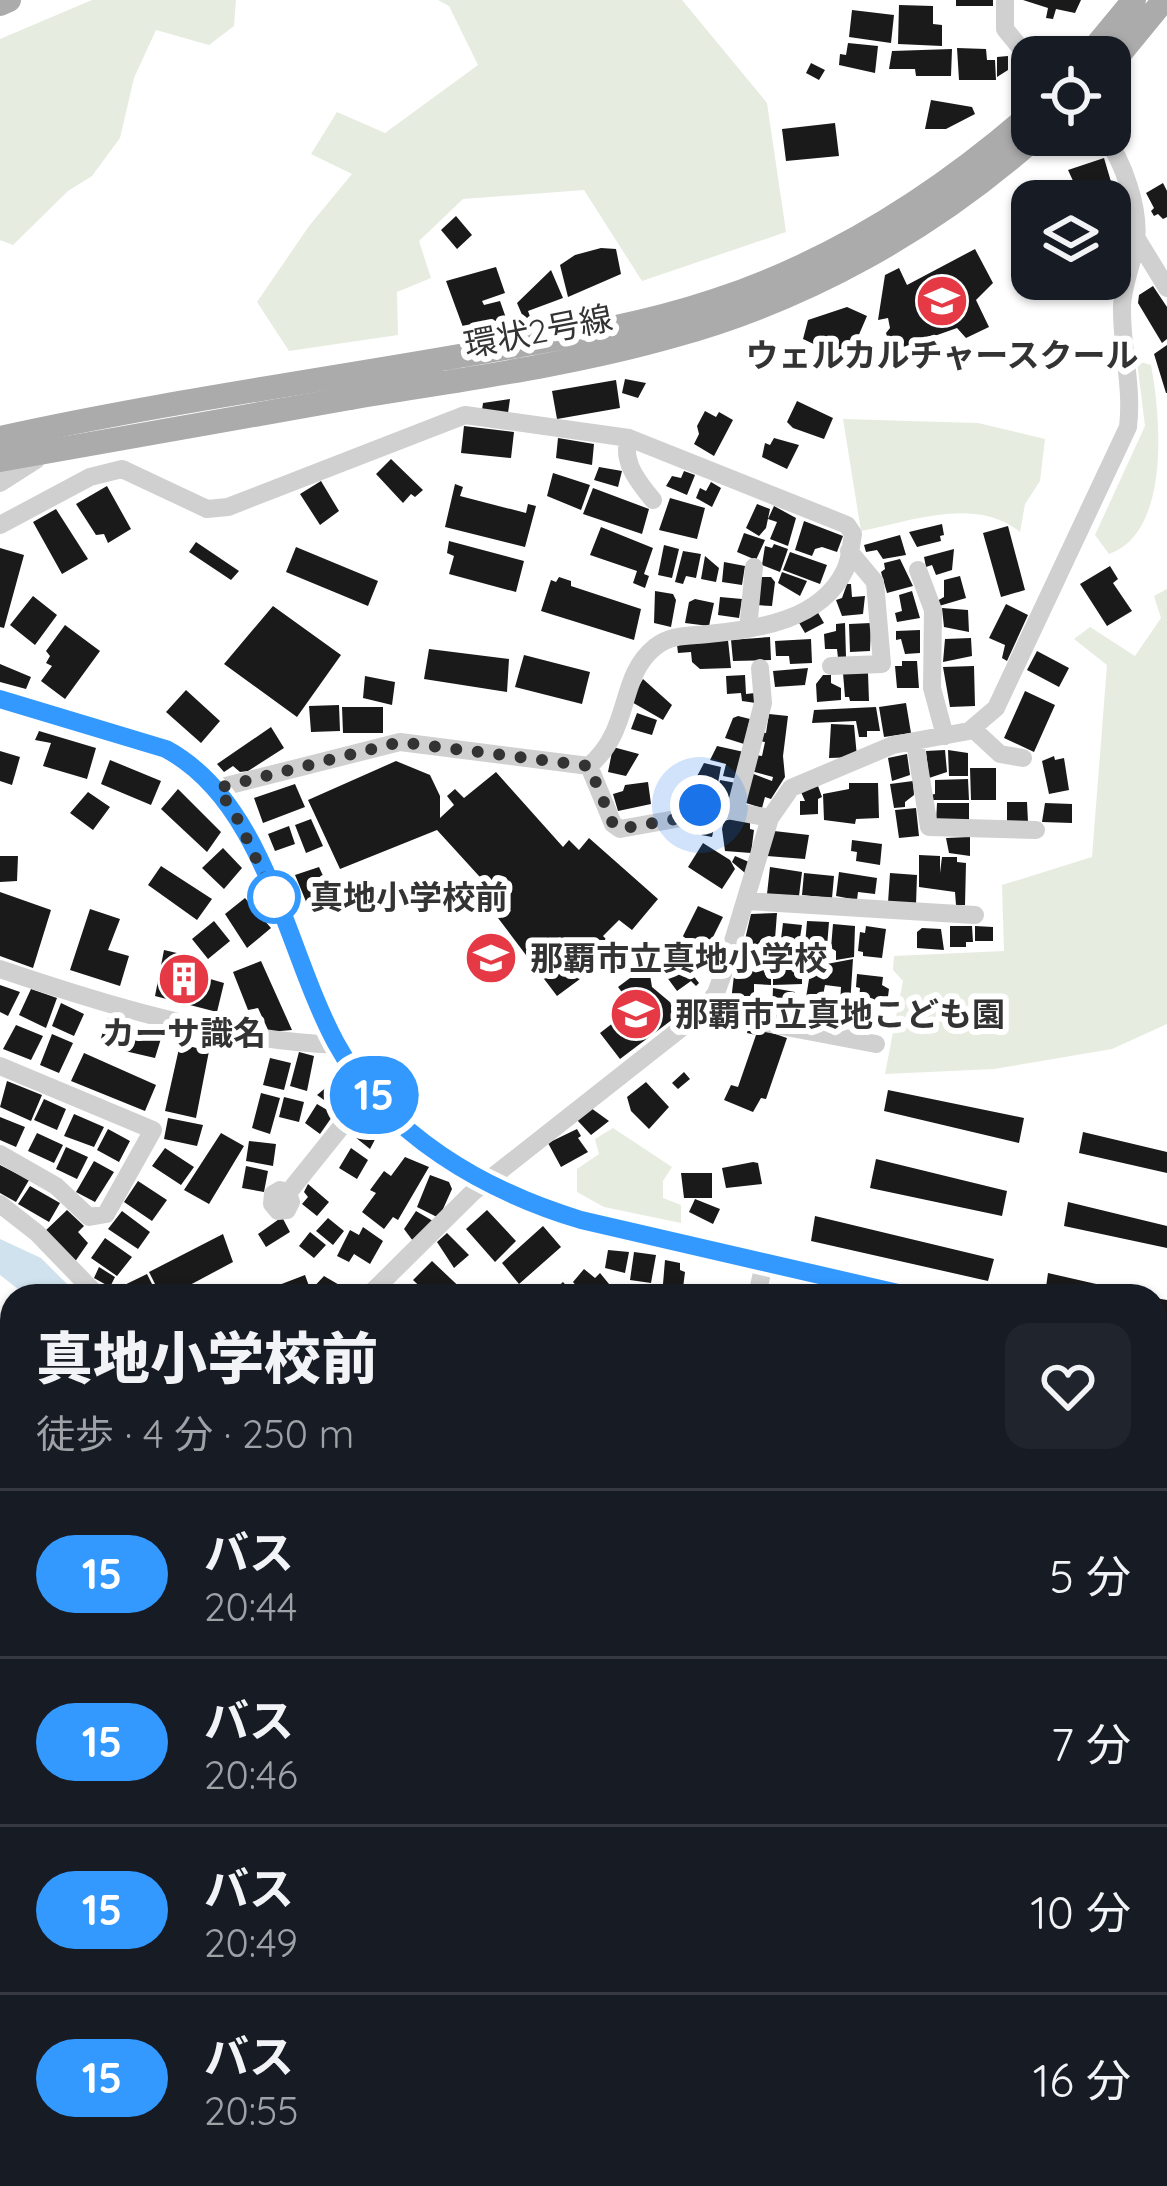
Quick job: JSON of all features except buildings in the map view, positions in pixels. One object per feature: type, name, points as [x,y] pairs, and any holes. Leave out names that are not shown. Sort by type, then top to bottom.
[{"type":"main road","points":[[0,4],[9,0]]},
{"type":"main road","points":[[1104,36],[1134,0]]},
{"type":"main road","points":[[1131,40],[1164,0]]},
{"type":"main road","name":"環状2号線","points":[[0,460],[622,327],[750,288],[882,225],[939,188],[1011,130]]},
{"type":"main road","name":"環状2号線","points":[[0,440],[623,349],[737,316],[840,270],[947,208],[1012,156]]},
{"type":"street","points":[[1005,0],[1005,28],[1011,36]]},
{"type":"street","points":[[380,1284],[485,1182],[703,1011],[716,994],[770,818],[791,788],[892,745],[973,729],[996,708],[1128,427],[1130,383],[1122,310],[1136,239],[1116,156]]},
{"type":"street","points":[[1136,239],[1167,288]]},
{"type":"street","points":[[0,525],[90,477],[122,469],[206,509],[228,507],[465,415],[628,438],[847,525],[853,534],[845,569],[828,593],[807,610],[771,625],[668,638],[650,651],[631,680],[619,728],[589,766],[400,742],[218,788]]},
{"type":"street","points":[[628,438],[625,449],[635,478],[652,500]]},
{"type":"street","points":[[0,440],[29,443],[36,460],[0,483]]},
{"type":"street","points":[[831,666],[881,664],[875,582],[849,551]]},
{"type":"street","points":[[748,629],[754,567]]},
{"type":"street","points":[[919,570],[933,610],[932,688],[945,736]]},
{"type":"street","points":[[735,811],[763,703],[760,668]]},
{"type":"street","points":[[0,699],[166,749],[190,762],[218,788],[257,857],[337,1045],[370,1091],[404,1126],[485,1182],[538,1207],[581,1220],[858,1284]]},
{"type":"street","points":[[973,729],[1000,754],[1024,758]]},
{"type":"street","points":[[915,742],[928,827],[1036,830]]},
{"type":"street","points":[[589,766],[613,824],[620,829],[681,818],[700,805],[770,818]]},
{"type":"street","points":[[746,901],[975,915]]},
{"type":"street","points":[[0,969],[239,1038],[337,1045]]},
{"type":"street","points":[[703,1011],[876,1044]]},
{"type":"street","points":[[0,1066],[153,1130],[106,1214],[89,1217],[56,1186],[0,1154]]},
{"type":"street","points":[[288,1193],[370,1091]]},
{"type":"street","points":[[0,1204],[37,1233],[86,1284]]},
{"type":"street","points":[[760,1284],[764,1263]]},
{"type":"shaded area","points":[[92,0],[236,0],[234,26],[209,45],[156,30],[134,78],[120,138],[92,176],[68,191],[13,245],[0,240],[0,39]]},
{"type":"shaded area","points":[[438,0],[682,0],[767,103],[786,232],[642,281],[584,190],[463,199],[419,241],[431,278],[397,292],[398,335],[289,351],[257,302],[352,174],[311,154],[337,112],[385,133],[478,65],[449,6]]},
{"type":"shaded area","points":[[1137,361],[1151,365],[1158,419],[1156,476],[1142,525],[1128,543],[1109,554],[1095,535],[1145,426]]},
{"type":"shaded area","points":[[843,419],[978,423],[1045,439],[1040,481],[1025,504],[1020,532],[1003,521],[964,513],[861,531]]},
{"type":"shaded area","points":[[1167,589],[1167,1024],[1112,1049],[994,1069],[885,1074],[903,981],[893,970],[894,956],[1004,951],[1002,885],[1092,857],[1107,665],[1074,639],[1090,627],[1135,656],[1161,618],[1154,596]]},
{"type":"shaded area","points":[[613,1128],[672,1167],[663,1181],[663,1198],[681,1205],[681,1223],[604,1207],[577,1192],[577,1169],[599,1154],[595,1139]]},
{"type":"water","points":[[0,1239],[41,1258],[67,1284],[12,1284],[0,1275]]},
{"type":"bus line","name":"15","points":[[0,699],[166,749],[190,762],[218,788],[257,857],[337,1045],[370,1091],[404,1126],[448,1160],[538,1207],[858,1284]]},
{"type":"place","name":"ウェルカルチャースクール","points":[[942,301]]},
{"type":"place","name":"真地小学校前","points":[[274,897]]},
{"type":"place","name":"那覇市立真地小学校","points":[[491,958]]},
{"type":"place","name":"カーサ識名","points":[[184,979]]},
{"type":"place","name":"那覇市立真地こども園","points":[[636,1014]]},
{"type":"route","points":[[274,897],[218,788],[400,742],[589,766],[613,824],[620,829],[681,818],[700,805]]}]
